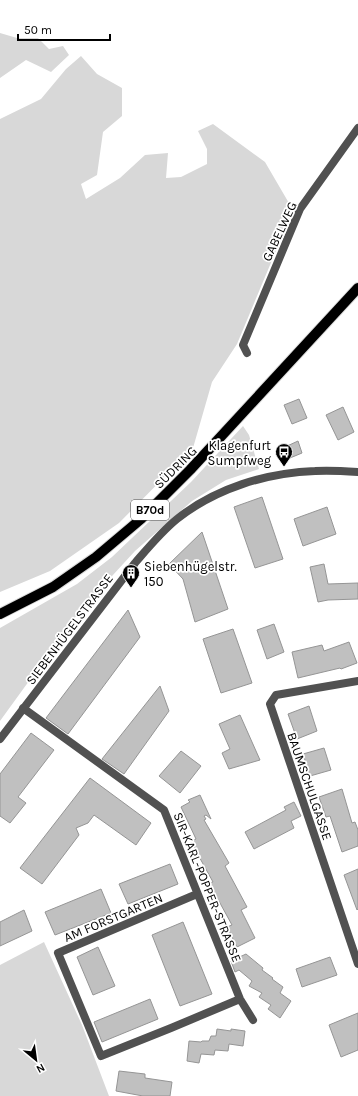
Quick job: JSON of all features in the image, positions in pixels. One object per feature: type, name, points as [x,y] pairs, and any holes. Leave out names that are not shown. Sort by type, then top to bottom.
[{"type":"main road","name":"SÜDRING","points":[[0,614],[53,587],[96,557],[147,513],[237,421],[358,288]]},
{"type":"street","name":"GABELWEG","points":[[247,353],[243,345],[300,208],[358,128]]},
{"type":"street","name":"SIEBENHÜGELSTRASSE","points":[[0,739],[135,563],[155,540],[171,525],[200,503],[236,486],[266,477],[316,471],[358,472]]},
{"type":"street","name":"BAUMSCHULGASSE","points":[[358,681],[276,696],[270,704],[358,964]]},
{"type":"street","name":"SIR-KARL-POPPER-STRASSE","points":[[23,708],[164,810],[240,999],[253,1020]]},
{"type":"street","name":"AM FORSTGARTEN","points":[[197,894],[58,953],[101,1056],[240,999]]},
{"type":"shaded area","points":[[0,33],[17,38],[38,38],[49,49],[63,46],[69,55],[51,72],[26,60],[0,78]]},
{"type":"shaded area","points":[[81,56],[97,74],[122,88],[122,116],[103,132],[97,175],[81,184],[86,199],[120,178],[145,155],[168,153],[166,178],[181,177],[207,164],[207,149],[198,131],[213,124],[265,162],[293,210],[237,344],[212,382],[193,448],[119,523],[50,571],[0,592],[0,119],[41,99],[66,69]]},
{"type":"shaded area","points":[[243,426],[249,435],[259,469],[226,480],[192,501],[135,551],[79,612],[0,721],[0,628],[77,584],[112,557],[191,482]]},
{"type":"shaded area","points":[[44,942],[82,1025],[109,1096],[0,1096],[0,965]]},
{"type":"building","points":[[299,399],[307,418],[292,424],[284,405]]},
{"type":"building","points":[[343,407],[354,432],[338,440],[326,415]]},
{"type":"building","points":[[298,441],[302,453],[290,458],[285,447]]},
{"type":"building","points":[[262,497],[283,559],[255,568],[234,507]]},
{"type":"building","points":[[327,507],[336,534],[303,546],[294,519]]},
{"type":"building","points":[[202,532],[228,609],[195,622],[183,579],[169,564]]},
{"type":"building","points":[[324,564],[328,584],[358,583],[358,599],[328,600],[318,602],[310,567]]},
{"type":"building","points":[[128,610],[140,637],[68,734],[46,718]]},
{"type":"building","points":[[274,624],[284,652],[267,659],[257,630]]},
{"type":"building","points":[[233,629],[252,683],[221,693],[203,639]]},
{"type":"building","points":[[349,642],[357,663],[341,669],[298,678],[292,652],[322,645],[324,651]]},
{"type":"building","points":[[160,686],[169,711],[124,774],[102,759]]},
{"type":"building","points":[[309,706],[317,731],[297,739],[288,714]]},
{"type":"building","points":[[240,715],[260,760],[229,769],[222,753],[230,749],[219,724]]},
{"type":"building","points":[[31,733],[54,750],[18,797],[26,803],[10,823],[0,816],[0,774]]},
{"type":"building","points":[[324,748],[331,770],[310,776],[303,754]]},
{"type":"building","points":[[181,751],[201,766],[180,793],[159,776]]},
{"type":"building","points":[[90,778],[151,823],[136,845],[94,815],[88,823],[76,828],[79,835],[42,884],[20,868]]},
{"type":"building","points":[[342,789],[352,823],[355,822],[358,830],[358,846],[342,852],[330,816],[326,817],[319,797]]},
{"type":"building","points":[[200,795],[211,819],[206,815],[204,816],[206,819],[204,820],[229,863],[225,866],[247,907],[241,910],[255,938],[237,947],[227,927],[232,925],[209,883],[213,882],[191,842],[196,839],[181,807],[190,802],[188,800]]},
{"type":"building","points":[[294,802],[301,816],[291,821],[294,828],[254,849],[245,832],[286,810],[284,807]]},
{"type":"building","points":[[170,864],[178,884],[128,904],[119,884]]},
{"type":"building","points":[[358,869],[358,909],[357,910],[344,875]]},
{"type":"building","points":[[101,889],[111,913],[55,935],[45,912]]},
{"type":"building","points":[[24,910],[32,931],[0,946],[0,922]]},
{"type":"building","points":[[183,922],[212,994],[180,1006],[152,935]]},
{"type":"building","points":[[98,947],[115,986],[93,995],[77,957]]},
{"type":"building","points":[[246,954],[263,968],[262,970],[273,978],[272,979],[283,987],[280,993],[291,1001],[280,1018],[268,1009],[271,1005],[259,997],[262,993],[249,986],[252,981],[239,970],[235,972],[231,961]]},
{"type":"building","points":[[330,957],[337,975],[302,987],[296,969]]},
{"type":"building","points":[[150,999],[158,1019],[102,1042],[94,1022]]},
{"type":"building","points":[[358,1013],[358,1050],[341,1057],[329,1025]]},
{"type":"building","points":[[217,1029],[245,1031],[243,1046],[229,1044],[228,1051],[215,1050],[214,1055],[201,1054],[199,1063],[187,1061],[189,1041],[209,1041],[211,1036],[216,1036]]},
{"type":"building","points":[[119,1071],[145,1074],[145,1078],[172,1082],[170,1096],[143,1096],[116,1091]]},
{"type":"place","name":"Klagenfurt Sumpfweg","points":[[284,467]]},
{"type":"place","name":"Siebenhügelstr. 150","points":[[131,588]]}]
